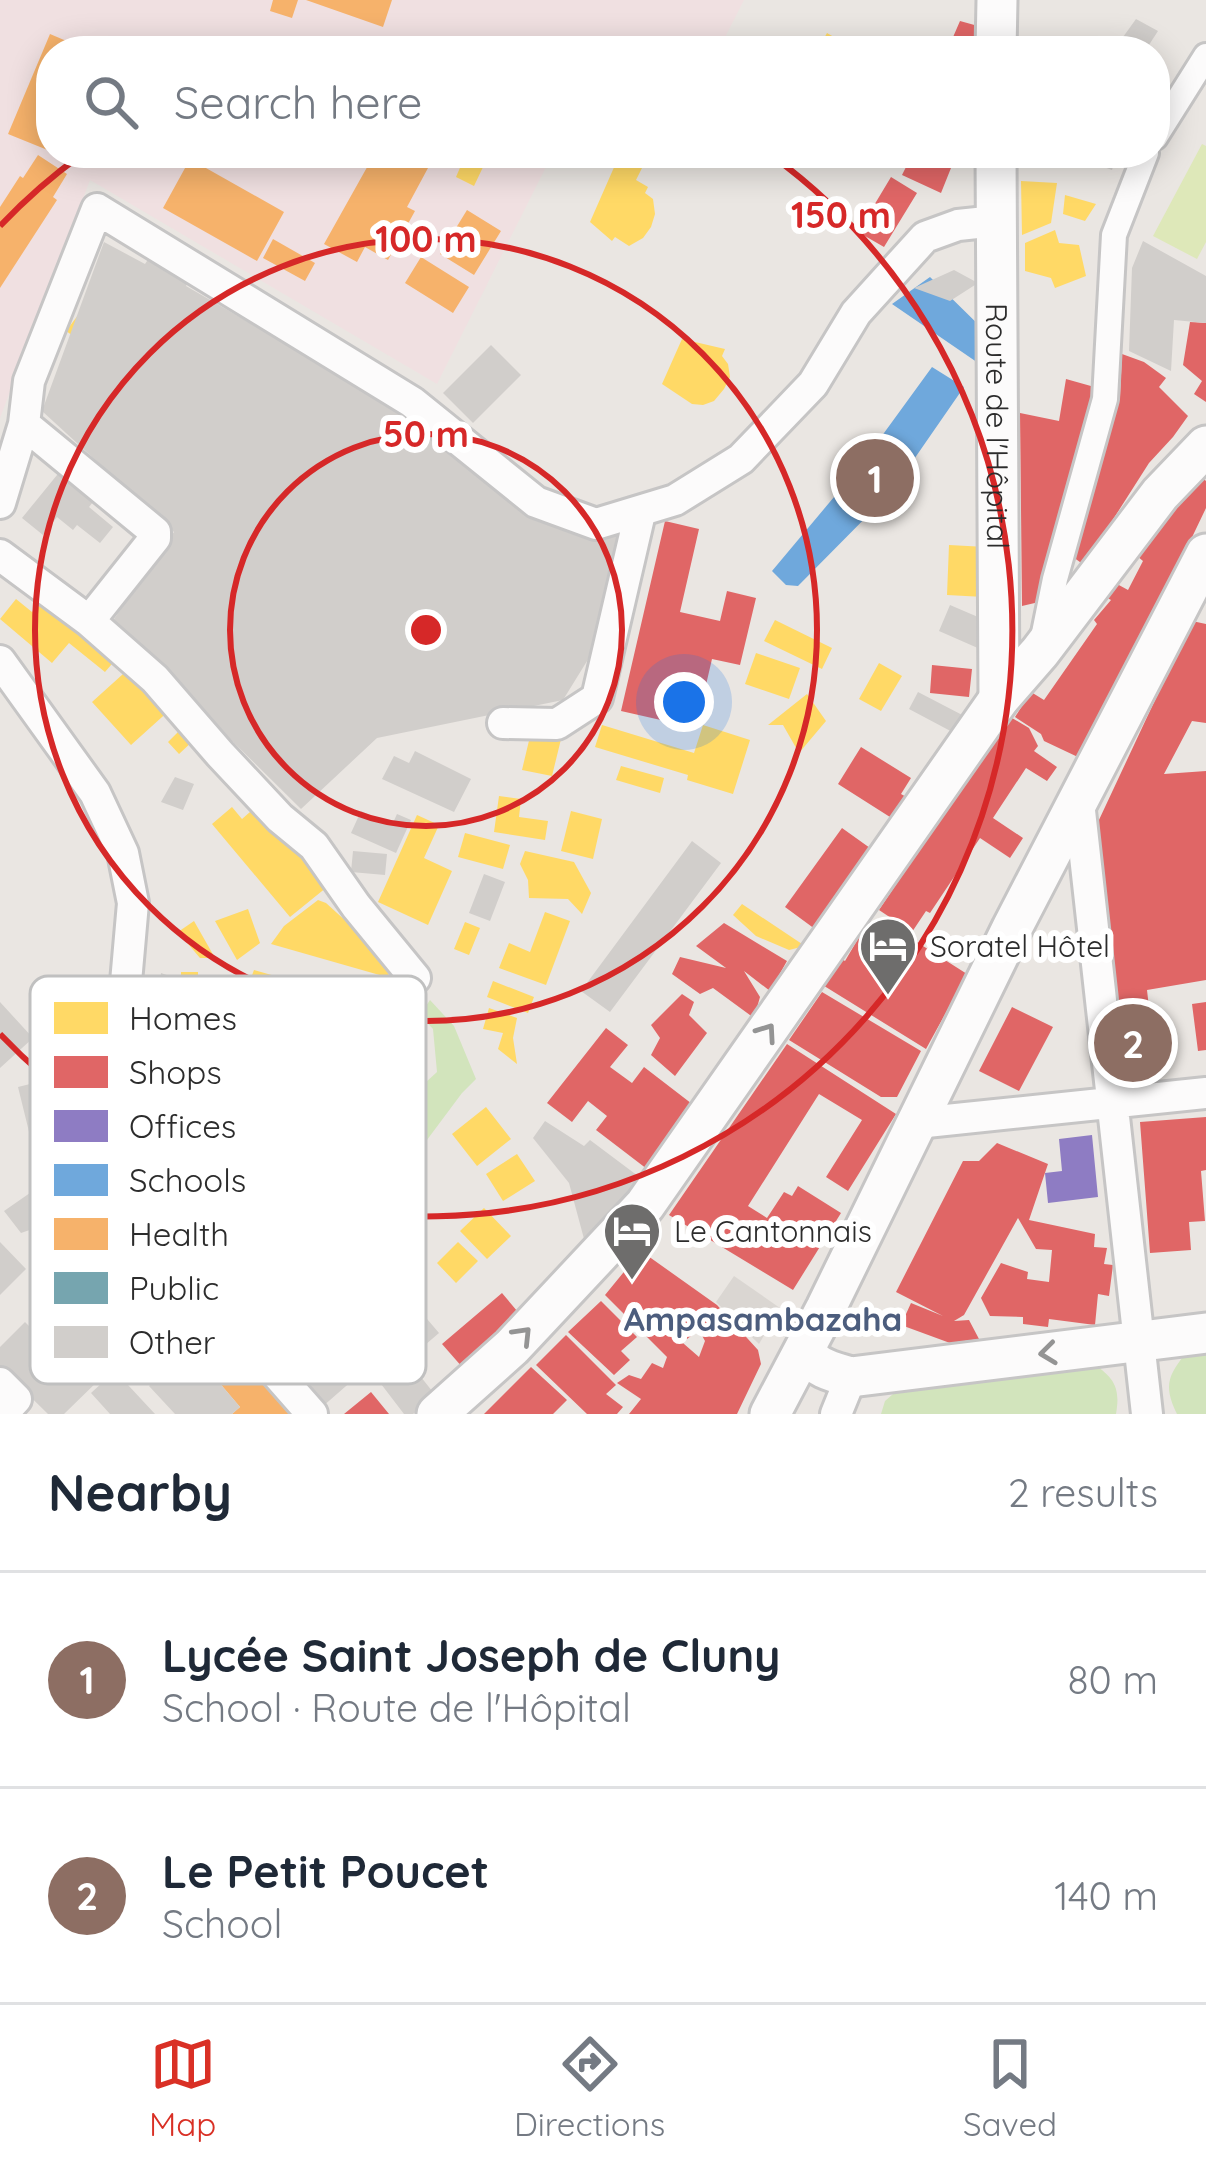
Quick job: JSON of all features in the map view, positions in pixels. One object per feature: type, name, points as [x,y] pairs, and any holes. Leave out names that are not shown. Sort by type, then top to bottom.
[{"type":"street","points":[[996,36],[997,0]]},
{"type":"street","points":[[1170,112],[1206,56]]},
{"type":"street","name":"Route de l'Hôpital","points":[[996,168],[999,699]]},
{"type":"street","points":[[1040,652],[1055,578],[1105,399],[1114,236],[1140,168]]},
{"type":"street","points":[[0,503],[24,424],[29,380],[97,209],[412,402],[536,502],[596,524],[675,500],[741,458],[813,384],[856,313],[925,237],[996,221]]},
{"type":"street","points":[[24,424],[155,532],[155,538],[89,620]]},
{"type":"street","points":[[437,1414],[512,1348],[645,1205],[999,699],[1160,494],[1206,446]]},
{"type":"street","points":[[503,723],[557,724],[597,698],[640,513]]},
{"type":"street","points":[[770,1414],[1012,928],[1206,554]]},
{"type":"street","points":[[0,555],[89,620],[155,680],[265,802],[314,846],[413,976]]},
{"type":"street","points":[[0,661],[95,794],[123,853],[133,903],[127,976]]},
{"type":"street","points":[[1079,802],[1147,1414]]},
{"type":"street","points":[[917,1123],[1206,1093]]},
{"type":"street","points":[[803,1351],[810,1360],[850,1377],[1206,1334]]},
{"type":"street","points":[[836,1414],[850,1377]]},
{"type":"street","points":[[0,1383],[16,1400],[2,1414]]},
{"type":"street","points":[[286,1384],[312,1414]]},
{"type":"shaded area","points":[[0,0],[744,0],[726,36],[36,36],[36,168],[545,168],[437,384],[90,180],[0,418]]},
{"type":"shaded area","points":[[734,1276],[780,1308],[759,1344],[716,1302]]},
{"type":"green space","points":[[1202,144],[1206,146],[1206,242],[1197,259],[1153,236]]},
{"type":"green space","points":[[430,1000],[454,1026],[476,1079],[426,1141],[426,1082],[437,1072],[426,1006]]},
{"type":"green space","points":[[1206,1351],[1206,1414],[1177,1414],[1170,1396],[1171,1376],[1185,1354]]},
{"type":"green space","points":[[1091,1362],[1114,1383],[1116,1414],[881,1414],[885,1401],[900,1388]]},
{"type":"building: Homes","points":[[460,168],[483,168],[474,186],[456,177]]},
{"type":"building: Homes","points":[[614,168],[642,168],[636,180],[648,187],[645,193],[653,199],[655,214],[643,238],[629,246],[615,237],[612,241],[590,222]]},
{"type":"building: Homes","points":[[1021,181],[1057,183],[1051,223],[1022,235]]},
{"type":"building: Homes","points":[[1065,195],[1096,204],[1085,221],[1063,214]]},
{"type":"building: Homes","points":[[1055,230],[1059,243],[1079,245],[1086,276],[1055,288],[1051,278],[1025,271],[1025,243]]},
{"type":"building: Homes","points":[[82,310],[97,321],[82,342],[66,331]]},
{"type":"building: Homes","points":[[682,339],[725,349],[722,356],[730,377],[714,401],[692,404],[662,384]]},
{"type":"building: Homes","points":[[548,530],[610,539],[600,616],[535,619]]},
{"type":"building: Homes","points":[[949,545],[986,547],[984,597],[947,595]]},
{"type":"building: Homes","points":[[362,556],[372,559],[375,570],[363,592],[344,581]]},
{"type":"building: Homes","points":[[141,576],[182,602],[163,636],[149,634],[140,647],[112,622],[134,599],[128,592]]},
{"type":"building: Homes","points":[[44,598],[117,658],[105,672],[69,643],[52,663],[0,619],[16,599],[32,612]]},
{"type":"building: Homes","points":[[207,601],[217,621],[194,636],[183,618]]},
{"type":"building: Homes","points":[[300,606],[310,609],[310,618],[290,639],[297,648],[280,664],[248,627],[256,624],[264,634]]},
{"type":"building: Homes","points":[[323,613],[340,624],[333,635],[316,626]]},
{"type":"building: Homes","points":[[499,613],[527,629],[511,655],[484,639]]},
{"type":"building: Homes","points":[[775,620],[832,648],[822,669],[764,641]]},
{"type":"building: Homes","points":[[756,653],[800,668],[789,699],[745,684]]},
{"type":"building: Homes","points":[[879,663],[902,676],[881,711],[859,699]]},
{"type":"building: Homes","points":[[133,665],[172,708],[131,745],[92,702]]},
{"type":"building: Homes","points":[[273,686],[316,704],[310,721],[282,705],[273,714],[256,698]]},
{"type":"building: Homes","points":[[807,694],[826,721],[799,753],[783,725],[768,725]]},
{"type":"building: Homes","points":[[250,707],[264,717],[256,728],[243,719]]},
{"type":"building: Homes","points":[[602,725],[694,753],[703,725],[750,740],[733,794],[595,747]]},
{"type":"building: Homes","points":[[279,726],[297,736],[283,758],[272,745]]},
{"type":"building: Homes","points":[[182,728],[194,740],[179,754],[168,742]]},
{"type":"building: Homes","points":[[532,728],[562,735],[552,776],[522,770]]},
{"type":"building: Homes","points":[[621,766],[664,778],[660,793],[616,780]]},
{"type":"building: Homes","points":[[499,796],[521,799],[519,817],[548,821],[545,840],[494,832]]},
{"type":"building: Homes","points":[[258,805],[327,887],[290,917],[212,824],[232,807],[242,819]]},
{"type":"building: Homes","points":[[571,811],[602,819],[593,859],[561,851]]},
{"type":"building: Homes","points":[[417,815],[439,825],[424,858],[452,871],[428,925],[378,902]]},
{"type":"building: Homes","points":[[465,833],[510,845],[503,869],[458,857]]},
{"type":"building: Homes","points":[[525,851],[574,862],[591,893],[582,914],[568,899],[529,898],[528,880],[520,864]]},
{"type":"building: Homes","points":[[318,900],[326,903],[380,952],[389,976],[271,944],[284,926]]},
{"type":"building: Homes","points":[[742,904],[805,946],[789,950],[756,936],[733,915]]},
{"type":"building: Homes","points":[[248,909],[260,943],[237,960],[215,921]]},
{"type":"building: Homes","points":[[545,912],[570,921],[546,985],[499,968],[509,943],[530,952]]},
{"type":"building: Homes","points":[[194,921],[215,958],[200,958],[178,932]]},
{"type":"building: Homes","points":[[465,922],[480,928],[469,955],[454,949]]},
{"type":"building: Homes","points":[[493,981],[534,997],[528,1013],[487,997]]},
{"type":"building: Homes","points":[[489,1008],[517,1018],[513,1038],[517,1064],[498,1049],[503,1033],[483,1029]]},
{"type":"building: Homes","points":[[486,1107],[511,1139],[477,1166],[452,1134]]},
{"type":"building: Homes","points":[[517,1154],[535,1181],[503,1201],[486,1174]]},
{"type":"building: Homes","points":[[484,1208],[511,1236],[487,1259],[460,1231]]},
{"type":"building: Homes","points":[[458,1242],[478,1261],[456,1283],[437,1263]]},
{"type":"building: Shops","points":[[960,21],[978,26],[978,36],[954,36]]},
{"type":"building: Shops","points":[[906,168],[951,168],[941,193],[902,175]]},
{"type":"building: Shops","points":[[891,177],[917,193],[884,247],[858,232]]},
{"type":"building: Shops","points":[[1190,322],[1206,323],[1206,402],[1194,394],[1202,381],[1183,365]]},
{"type":"building: Shops","points":[[1122,354],[1166,378],[1159,387],[1188,416],[1149,463],[1084,565],[1073,557],[1120,397]]},
{"type":"building: Shops","points":[[1066,379],[1098,388],[1039,602],[1022,606],[1020,413],[1059,421]]},
{"type":"building: Shops","points":[[1200,475],[1206,481],[1206,508],[1080,758],[1044,741],[1015,717],[1031,692],[1044,700],[1111,600],[1104,596],[1117,584],[1128,590],[1143,561],[1137,556],[1180,488],[1186,495]]},
{"type":"building: Shops","points":[[665,521],[699,529],[680,612],[720,621],[727,591],[756,598],[740,665],[712,659],[696,728],[621,711]]},
{"type":"building: Shops","points":[[1192,621],[1206,624],[1206,723],[1192,721],[1164,774],[1206,771],[1206,980],[1147,990],[1157,1078],[1119,1085],[1091,837]]},
{"type":"building: Shops","points":[[932,665],[972,669],[969,697],[930,693]]},
{"type":"building: Shops","points":[[1012,718],[1029,728],[1038,746],[1034,751],[1057,767],[1047,781],[1026,768],[993,818],[1023,838],[1010,858],[980,838],[912,932],[879,910]]},
{"type":"building: Shops","points":[[861,747],[911,778],[901,794],[915,802],[901,824],[838,784]]},
{"type":"building: Shops","points":[[842,828],[877,853],[819,932],[785,907]]},
{"type":"building: Shops","points":[[879,918],[967,974],[926,1049],[821,984],[838,957],[845,961],[865,927],[871,931]]},
{"type":"building: Shops","points":[[724,923],[787,961],[770,991],[744,971],[760,997],[754,1018],[713,988],[700,994],[672,974],[680,957],[726,968],[696,946]]},
{"type":"building: Shops","points":[[822,992],[921,1051],[897,1097],[881,1097],[789,1040]]},
{"type":"building: Shops","points":[[682,994],[694,1002],[689,1015],[707,1033],[675,1076],[651,1055],[660,1038],[651,1025]]},
{"type":"building: Shops","points":[[1206,1002],[1206,1050],[1198,1051],[1192,1004]]},
{"type":"building: Shops","points":[[1012,1007],[1053,1027],[1019,1091],[979,1071]]},
{"type":"building: Shops","points":[[606,1028],[628,1045],[610,1067],[632,1083],[644,1067],[696,1107],[647,1169],[596,1130],[607,1116],[588,1101],[572,1122],[547,1103]]},
{"type":"building: Shops","points":[[787,1044],[896,1114],[848,1191],[826,1177],[862,1120],[819,1094],[748,1206],[767,1218],[784,1192],[792,1196],[798,1186],[841,1213],[793,1290],[669,1215]]},
{"type":"building: Shops","points":[[1206,1117],[1206,1170],[1201,1171],[1205,1221],[1189,1222],[1191,1250],[1150,1253],[1140,1122]]},
{"type":"building: Shops","points":[[997,1143],[1048,1164],[1029,1220],[1095,1234],[1094,1247],[1107,1248],[1104,1264],[1113,1265],[1109,1296],[1098,1294],[1095,1325],[1049,1319],[1048,1327],[1023,1324],[1023,1317],[990,1316],[981,1298],[1001,1263],[1028,1272],[1027,1279],[1049,1282],[1052,1250],[1036,1249],[1018,1218],[964,1315],[954,1321],[969,1320],[979,1339],[950,1343],[901,1325],[911,1303],[943,1316],[896,1292],[963,1161],[979,1161]]},
{"type":"building: Shops","points":[[641,1251],[717,1305],[758,1350],[761,1364],[737,1414],[629,1414],[641,1399],[617,1383],[629,1375],[641,1379],[652,1363],[663,1368],[667,1357],[605,1295]],"holes":[[[699,1330],[705,1341],[699,1357],[676,1337],[680,1333],[687,1339]]]},
{"type":"building: Shops","points":[[502,1293],[523,1318],[463,1368],[442,1344]]},
{"type":"building: Shops","points":[[601,1301],[637,1337],[621,1351],[630,1360],[614,1375],[568,1332]]},
{"type":"building: Shops","points":[[566,1335],[616,1385],[606,1394],[623,1407],[617,1414],[587,1414],[536,1365]]},
{"type":"building: Shops","points":[[531,1367],[567,1400],[553,1414],[484,1414]]},
{"type":"building: Shops","points":[[371,1392],[389,1414],[344,1414]]},
{"type":"building: Offices","points":[[1092,1135],[1098,1197],[1048,1203],[1045,1173],[1062,1171],[1059,1139]]},
{"type":"building: Schools","points":[[930,277],[993,339],[984,367],[892,304]]},
{"type":"building: Schools","points":[[932,367],[964,387],[892,491],[798,586],[786,585],[772,571],[860,466]]},
{"type":"building: Health","points":[[273,0],[298,0],[292,18],[270,11]]},
{"type":"building: Health","points":[[306,0],[392,0],[383,27]]},
{"type":"building: Health","points":[[36,67],[36,145],[8,134]]},
{"type":"building: Health","points":[[36,158],[36,168],[58,168],[67,174],[53,197],[57,200],[0,288],[0,207]]},
{"type":"building: Health","points":[[185,168],[206,168],[284,212],[257,261],[163,208]]},
{"type":"building: Health","points":[[367,168],[428,168],[407,207],[415,211],[388,260],[365,247],[357,262],[324,244]]},
{"type":"building: Health","points":[[467,210],[501,231],[474,275],[440,254]]},
{"type":"building: Health","points":[[273,239],[315,263],[305,281],[263,258]]},
{"type":"building: Health","points":[[421,257],[469,287],[453,313],[405,283]]},
{"type":"building: Health","points":[[220,1384],[271,1384],[294,1414],[232,1414],[240,1407]]},
{"type":"building: Other","points":[[1136,19],[1158,31],[1155,36],[1124,36]]},
{"type":"building: Other","points":[[1143,241],[1206,276],[1206,323],[1174,320],[1171,371],[1129,351],[1132,268]]},
{"type":"building: Other","points":[[104,242],[145,264],[151,255],[190,279],[186,286],[380,398],[419,428],[425,422],[443,441],[440,444],[519,505],[621,531],[592,653],[563,700],[377,738],[301,809],[112,622],[174,532],[42,411]]},
{"type":"building: Other","points":[[954,270],[978,283],[950,301],[914,288]]},
{"type":"building: Other","points":[[491,345],[521,375],[473,423],[443,393]]},
{"type":"building: Other","points":[[66,464],[88,481],[80,492],[93,502],[89,507],[113,527],[100,543],[57,517],[43,535],[22,518]]},
{"type":"building: Other","points":[[950,605],[992,623],[980,649],[939,631]]},
{"type":"building: Other","points":[[918,692],[968,718],[958,735],[909,709]]},
{"type":"building: Other","points":[[415,751],[471,779],[454,812],[382,779],[394,756],[409,763]]},
{"type":"building: Other","points":[[175,777],[194,784],[183,810],[161,802]]},
{"type":"building: Other","points":[[361,811],[392,825],[397,814],[411,820],[396,853],[351,833]]},
{"type":"building: Other","points":[[692,841],[721,863],[610,1012],[581,991]]},
{"type":"building: Other","points":[[353,851],[387,854],[385,875],[351,872]]},
{"type":"building: Other","points":[[484,874],[505,882],[490,921],[469,913]]},
{"type":"building: Other","points":[[0,1002],[30,1035],[30,1041],[0,1068]]},
{"type":"building: Other","points":[[30,1084],[30,1136],[18,1087]]},
{"type":"building: Other","points":[[545,1121],[584,1146],[590,1140],[642,1179],[587,1250],[569,1183],[533,1138]]},
{"type":"building: Other","points":[[30,1193],[30,1230],[21,1233],[4,1211]]},
{"type":"building: Other","points":[[0,1242],[26,1269],[0,1295]]},
{"type":"building: Other","points":[[426,1318],[439,1333],[426,1344]]},
{"type":"building: Other","points":[[25,1322],[30,1327],[30,1384],[95,1384],[64,1414],[48,1414],[0,1367],[0,1347]]},
{"type":"building: Other","points":[[426,1383],[436,1396],[413,1414],[404,1414],[381,1384]]},
{"type":"building: Other","points":[[101,1384],[127,1384],[155,1414],[110,1414],[91,1393]]},
{"type":"building: Other","points":[[220,1384],[240,1407],[232,1414],[175,1414],[149,1386]]},
{"type":"building: Other","points":[[302,1384],[348,1384],[322,1407]]},
{"type":"place","name":"Lycée Saint Joseph de Cluny","points":[[875,478]]},
{"type":"place","name":"Soratel Hôtel","points":[[888,997]]},
{"type":"place","name":"Le Petit Poucet","points":[[1133,1043]]},
{"type":"place","name":"Le Cantonnais","points":[[632,1282]]},
{"type":"district","name":"Ampasambazaha","points":[[763,1318]]}]
